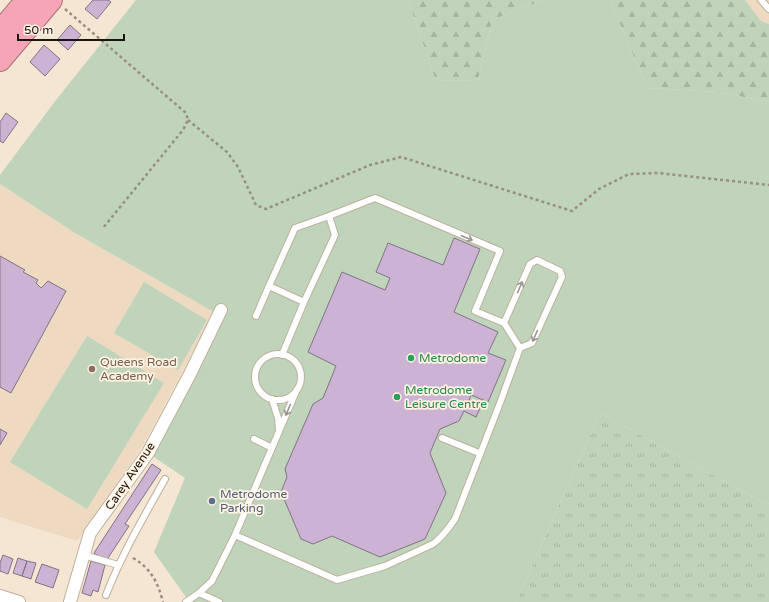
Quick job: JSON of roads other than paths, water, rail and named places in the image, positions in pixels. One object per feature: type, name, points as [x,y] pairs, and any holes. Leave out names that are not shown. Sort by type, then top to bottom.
[{"type":"highway","points":[[0,32],[27,0]]},
{"type":"highway","points":[[0,60],[55,3]]},
{"type":"street","name":"Carey Avenue","points":[[70,602],[90,533],[148,453],[190,374],[221,310]]},
{"type":"street","points":[[0,596],[19,602]]},
{"type":"lane","points":[[761,0],[769,9]]},
{"type":"lane","points":[[256,316],[295,228],[375,198],[500,251],[475,311],[504,323],[520,348]]},
{"type":"lane","points":[[282,355],[304,302],[336,234],[329,216]]},
{"type":"lane","points":[[235,536],[337,580],[385,566],[433,544],[440,539],[454,519],[520,348],[532,343],[562,277],[560,270],[537,260],[530,264],[504,323]]},
{"type":"lane","points":[[269,286],[304,302]]},
{"type":"lane","points":[[186,602],[212,581],[235,536],[297,389],[300,380],[299,370],[291,359],[282,355],[267,357],[259,364],[255,380],[259,390],[267,397],[272,399],[283,399],[294,393],[297,389]]},
{"type":"lane","points":[[272,399],[278,418],[279,432]]},
{"type":"lane","points":[[442,438],[479,453]]},
{"type":"lane","points":[[254,439],[272,448]]},
{"type":"lane","points":[[106,595],[124,553],[165,479]]},
{"type":"lane","points":[[84,555],[118,565]]},
{"type":"lane","points":[[199,593],[219,602]]},
{"type":"place","name":"Metrodome","points":[[411,358]]},
{"type":"place","name":"Queens Road Academy","points":[[92,369]]},
{"type":"place","name":"Metrodome Leisure Centre","points":[[397,397]]},
{"type":"place","name":"Metrodome Parking","points":[[212,501]]}]
